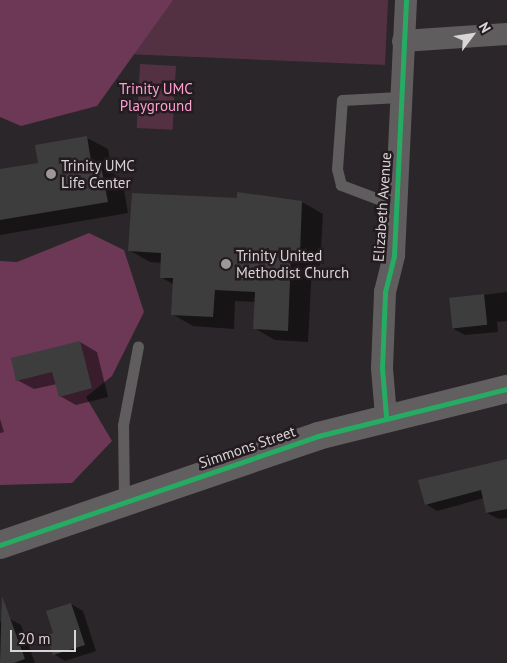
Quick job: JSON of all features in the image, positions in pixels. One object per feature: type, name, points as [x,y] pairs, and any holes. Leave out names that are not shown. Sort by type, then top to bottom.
[{"type":"street","name":"Elizabeth Avenue","points":[[386,416],[382,368],[385,292],[397,206],[400,97],[406,0]]},
{"type":"street","points":[[403,41],[507,34]]},
{"type":"street","name":"Simmons Street","points":[[0,545],[386,416],[507,388]]},
{"type":"lane","points":[[397,206],[340,185],[337,169],[342,100],[400,97]]},
{"type":"lane","points":[[124,502],[123,425],[138,346]]},
{"type":"green space","points":[[131,0],[388,0],[385,65],[124,54]]},
{"type":"green space","name":"Trinity UMC Playground","points":[[140,64],[176,66],[173,130],[137,128]]},
{"type":"shaded area","points":[[0,0],[173,0],[97,106],[21,126],[0,117]]},
{"type":"shaded area","points":[[89,233],[124,250],[144,312],[112,376],[86,397],[112,441],[72,483],[0,485],[0,261],[17,262]]},
{"type":"building","name":"Trinity UMC Life Center","points":[[87,136],[92,167],[101,166],[108,202],[0,220],[0,169],[38,163],[35,145]]},
{"type":"building","name":"Trinity United Methodist Church","points":[[237,192],[302,201],[300,254],[291,254],[288,331],[253,329],[255,292],[215,290],[213,317],[171,315],[173,278],[160,278],[161,253],[128,251],[132,193],[237,198]]},
{"type":"building","points":[[484,294],[487,325],[452,328],[449,298]]},
{"type":"building","points":[[80,341],[92,388],[59,397],[52,372],[16,381],[11,358]]},
{"type":"building","points":[[507,459],[507,509],[486,513],[481,490],[425,505],[418,480]]},
{"type":"building","points":[[2,596],[25,659],[14,663],[0,663]]},
{"type":"building","points":[[71,603],[85,645],[53,655],[46,635],[53,633],[46,611]]},
{"type":"cycle path","points":[[386,416],[382,368],[385,292],[394,255],[406,0]]},
{"type":"cycle path","points":[[0,545],[318,436],[507,389]]},
{"type":"place","name":"Trinity UMC Life Center","points":[[51,174]]},
{"type":"place","name":"Trinity United Methodist Church","points":[[226,264]]}]
